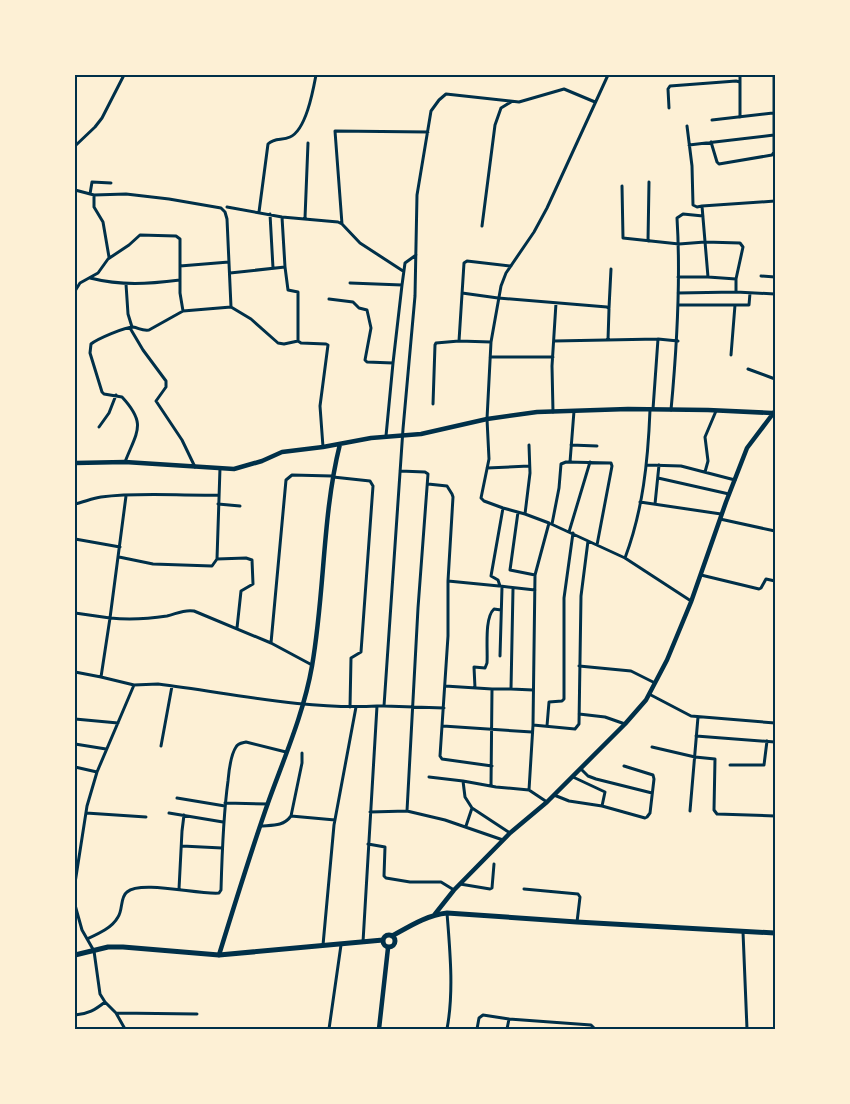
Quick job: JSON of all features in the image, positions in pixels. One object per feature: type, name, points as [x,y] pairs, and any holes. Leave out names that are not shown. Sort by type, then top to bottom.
[{"type":"main road","points":[[75,955],[123,947],[219,955],[383,940],[388,935],[392,936],[435,914],[447,913],[775,933]]},
{"type":"main road","points":[[383,940],[384,945],[388,948],[393,947],[395,939],[392,936]]},
{"type":"street","points":[[75,146],[102,118],[124,75]]},
{"type":"street","points":[[259,212],[268,144],[275,139],[288,138],[296,132],[303,121],[313,94],[316,75]]},
{"type":"street","points":[[608,75],[547,208],[534,232],[506,273],[498,298],[490,357],[487,468],[481,498],[484,501],[525,514],[571,532],[625,558],[692,602]]},
{"type":"street","points":[[740,75],[740,117]]},
{"type":"street","points":[[711,142],[716,162],[719,164],[770,156],[774,152],[774,75]]},
{"type":"street","points":[[669,108],[668,88],[670,86],[740,82]]},
{"type":"street","points":[[384,706],[400,471],[415,296],[417,194],[431,112],[439,100],[446,94],[519,102],[564,89],[595,102]]},
{"type":"street","points":[[482,226],[495,125],[501,108],[511,102]]},
{"type":"street","points":[[712,120],[773,113]]},
{"type":"street","points":[[687,126],[693,205],[697,207],[775,201]]},
{"type":"street","points":[[342,224],[335,131],[428,132]]},
{"type":"street","points":[[689,145],[774,135]]},
{"type":"street","points":[[305,218],[308,144]]},
{"type":"street","points":[[109,258],[103,222],[94,207],[92,182],[111,183]]},
{"type":"street","points":[[648,182],[648,241]]},
{"type":"street","points":[[622,186],[623,238],[679,244],[705,242],[742,245],[736,279],[736,292]]},
{"type":"street","points":[[75,190],[92,194],[126,194],[169,199],[221,208],[225,212],[227,220],[231,307]]},
{"type":"street","points":[[702,206],[708,277]]},
{"type":"street","points":[[227,207],[282,217],[305,218],[342,224],[360,242],[403,271]]},
{"type":"street","points":[[270,214],[273,268]]},
{"type":"street","points":[[671,410],[678,342],[679,244],[677,218],[683,214],[703,216]]},
{"type":"street","points":[[282,217],[288,290],[298,292],[298,341]]},
{"type":"street","points":[[75,291],[80,283],[98,273],[109,258],[142,234],[176,236],[180,239],[180,280],[183,311]]},
{"type":"street","points":[[386,436],[392,363],[403,271],[405,263],[416,255]]},
{"type":"street","points":[[459,341],[463,265],[465,261],[511,266]]},
{"type":"street","points":[[180,266],[229,262]]},
{"type":"street","points":[[230,273],[285,267]]},
{"type":"street","points":[[608,340],[611,268]]},
{"type":"street","points":[[761,276],[775,277]]},
{"type":"street","points":[[678,277],[736,279]]},
{"type":"street","points":[[89,278],[126,284],[180,280]]},
{"type":"street","points":[[350,283],[402,285]]},
{"type":"street","points":[[126,284],[131,327],[143,350],[166,381],[166,387],[156,401],[182,440],[195,467]]},
{"type":"street","points":[[678,293],[736,292],[775,294]]},
{"type":"street","points":[[462,293],[498,298],[607,307],[609,309]]},
{"type":"street","points":[[678,306],[749,305],[750,293]]},
{"type":"street","points":[[329,300],[354,302],[359,308],[368,310],[371,328],[365,360],[367,362],[392,363]]},
{"type":"street","points":[[553,412],[556,303]]},
{"type":"street","points":[[731,356],[735,306]]},
{"type":"street","points":[[125,462],[137,432],[138,420],[133,408],[122,397],[102,392],[90,348],[94,342],[131,327],[149,330],[183,311],[231,307],[251,319],[278,343],[284,344],[298,341],[328,345],[320,406],[323,447]]},
{"type":"street","points":[[554,341],[658,339],[678,342]]},
{"type":"street","points":[[625,558],[633,536],[647,465],[658,339]]},
{"type":"street","points":[[433,404],[435,346],[439,342],[491,342]]},
{"type":"street","points":[[490,357],[553,358]]},
{"type":"street","points":[[748,369],[775,379]]},
{"type":"street","points":[[99,427],[109,413],[116,395]]},
{"type":"street","points":[[75,463],[125,462],[234,469],[262,461],[282,452],[386,436],[421,434],[487,419],[553,412],[651,409],[774,412]]},
{"type":"street","points":[[705,472],[708,461],[705,437],[716,410]]},
{"type":"street","points":[[570,462],[574,411]]},
{"type":"street","points":[[435,914],[454,890],[510,832],[547,802],[625,724],[649,694],[667,660],[692,602],[729,494],[748,448],[774,412]]},
{"type":"street","points":[[219,955],[260,826],[303,704],[312,666],[332,476],[340,444]]},
{"type":"street","points":[[525,514],[529,445]]},
{"type":"street","points":[[571,445],[597,446]]},
{"type":"street","points":[[529,790],[533,725],[535,575],[551,524],[559,488],[561,464],[564,462],[611,463],[597,545]]},
{"type":"street","points":[[547,726],[548,704],[551,701],[564,700],[564,598],[571,532],[590,462]]},
{"type":"street","points":[[647,465],[681,466],[735,480]]},
{"type":"street","points":[[656,504],[659,465]]},
{"type":"street","points":[[487,468],[529,466]]},
{"type":"street","points":[[217,559],[220,468]]},
{"type":"street","points":[[400,471],[427,472],[428,474],[419,582],[407,810]]},
{"type":"street","points":[[271,643],[286,480],[292,474],[332,476],[370,481],[373,486],[361,652],[351,658],[350,707]]},
{"type":"street","points":[[658,478],[729,494]]},
{"type":"street","points":[[428,484],[445,485],[452,494],[448,581],[448,636],[440,756],[442,759],[492,766]]},
{"type":"street","points":[[75,504],[100,497],[167,494],[180,496],[218,495]]},
{"type":"street","points":[[100,677],[119,557],[126,496]]},
{"type":"street","points":[[640,502],[721,517],[775,531]]},
{"type":"street","points":[[218,504],[240,506]]},
{"type":"street","points":[[500,656],[501,586],[498,580],[491,577],[490,574],[503,508]]},
{"type":"street","points":[[518,512],[510,570],[535,575]]},
{"type":"street","points":[[75,539],[120,547]]},
{"type":"street","points":[[533,725],[575,729],[579,724],[581,596],[588,541]]},
{"type":"street","points":[[119,557],[153,564],[210,566],[217,559],[246,558],[252,560],[253,584],[240,594],[238,628]]},
{"type":"street","points":[[700,576],[760,589],[766,579],[775,581]]},
{"type":"street","points":[[448,581],[535,590]]},
{"type":"street","points":[[511,689],[513,589]]},
{"type":"street","points":[[475,688],[474,667],[485,668],[487,663],[488,625],[491,612],[494,609],[501,610]]},
{"type":"street","points":[[75,613],[134,620],[167,616],[190,610],[271,643],[312,666]]},
{"type":"street","points":[[579,666],[631,671],[655,683]]},
{"type":"street","points":[[75,672],[134,685],[158,684],[303,704],[350,707],[444,708]]},
{"type":"street","points":[[75,883],[86,813],[97,772],[134,685]]},
{"type":"street","points":[[161,746],[172,686]]},
{"type":"street","points":[[445,686],[533,690]]},
{"type":"street","points":[[491,786],[492,689]]},
{"type":"street","points":[[649,694],[685,714],[698,717],[775,723]]},
{"type":"street","points":[[363,942],[377,706]]},
{"type":"street","points":[[322,946],[335,820],[356,707]]},
{"type":"street","points":[[579,714],[605,717],[625,724]]},
{"type":"street","points":[[690,811],[698,717]]},
{"type":"street","points":[[75,718],[118,723]]},
{"type":"street","points":[[442,726],[532,732]]},
{"type":"street","points":[[696,736],[775,742]]},
{"type":"street","points":[[730,764],[764,765],[767,741]]},
{"type":"street","points":[[87,939],[101,933],[118,917],[124,895],[129,890],[147,888],[219,892],[221,890],[223,822],[232,755],[240,743],[246,742],[286,752]]},
{"type":"street","points":[[75,744],[107,750]]},
{"type":"street","points":[[652,747],[695,757],[715,759],[714,810],[717,814],[775,816]]},
{"type":"street","points":[[260,826],[282,824],[291,816],[302,763],[302,753]]},
{"type":"street","points":[[554,795],[575,802],[602,806],[645,818],[650,813],[653,775],[624,766]]},
{"type":"street","points":[[75,767],[97,772]]},
{"type":"street","points":[[581,769],[588,776],[596,779],[652,793]]},
{"type":"street","points":[[429,777],[529,790],[547,802]]},
{"type":"street","points":[[573,777],[604,792],[602,806]]},
{"type":"street","points":[[463,781],[465,797],[472,808],[510,832]]},
{"type":"street","points":[[177,798],[225,805],[268,804]]},
{"type":"street","points":[[466,826],[472,808]]},
{"type":"street","points":[[370,812],[407,810],[466,826],[503,840]]},
{"type":"street","points":[[169,812],[223,822]]},
{"type":"street","points":[[86,813],[146,817]]},
{"type":"street","points":[[180,889],[184,815]]},
{"type":"street","points":[[291,816],[335,820]]},
{"type":"street","points":[[368,844],[385,847],[383,871],[386,878],[410,882],[441,882],[454,890]]},
{"type":"street","points":[[182,846],[222,848]]},
{"type":"street","points":[[460,884],[492,888],[494,864]]},
{"type":"street","points":[[524,889],[578,894],[580,897],[577,922]]},
{"type":"street","points":[[75,905],[76,918],[94,951],[100,994],[116,1013],[125,1029]]},
{"type":"street","points":[[447,913],[450,948],[450,1016],[447,1029]]},
{"type":"street","points":[[743,932],[747,1029]]},
{"type":"street","points":[[329,1029],[340,944]]},
{"type":"street","points":[[379,1029],[388,948]]},
{"type":"street","points":[[75,1016],[94,1010],[105,1002]]},
{"type":"street","points":[[116,1013],[198,1014]]},
{"type":"street","points":[[477,1029],[481,1015],[591,1025],[595,1029]]},
{"type":"street","points":[[506,1029],[509,1019]]}]
